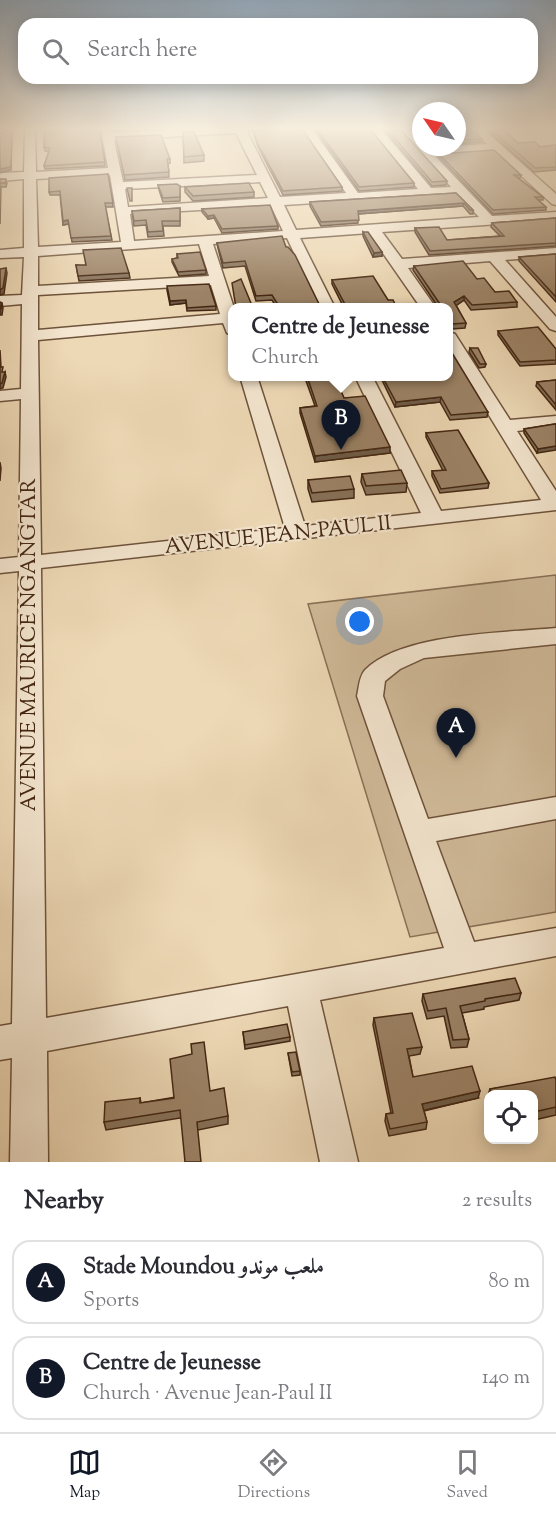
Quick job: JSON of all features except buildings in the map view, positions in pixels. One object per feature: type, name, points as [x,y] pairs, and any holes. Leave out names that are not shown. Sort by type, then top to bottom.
[{"type":"street","name":"AVENUE MAURICE NGANGTAR","points":[[28,183],[32,252],[30,295],[31,563],[14,1040],[29,1162]]},
{"type":"street","points":[[128,246],[118,186],[169,183]]},
{"type":"street","points":[[268,183],[325,303]]},
{"type":"street","points":[[345,183],[355,198]]},
{"type":"street","points":[[420,183],[428,193]]},
{"type":"street","points":[[455,183],[489,221]]},
{"type":"street","points":[[536,183],[556,201]]},
{"type":"street","points":[[123,211],[461,190]]},
{"type":"street","points":[[0,254],[556,216]]},
{"type":"street","points":[[374,228],[425,303]]},
{"type":"street","points":[[205,241],[228,314]]},
{"type":"street","points":[[398,264],[556,252]]},
{"type":"street","points":[[494,257],[555,325]]},
{"type":"street","points":[[0,301],[30,295],[218,280]]},
{"type":"street","points":[[30,336],[228,324]]},
{"type":"street","points":[[453,343],[555,504]]},
{"type":"street","points":[[250,381],[297,534]]},
{"type":"street","points":[[366,381],[434,518]]},
{"type":"street","points":[[0,396],[30,393]]},
{"type":"street","points":[[507,426],[556,422]]},
{"type":"street","name":"AVENUE JEAN-PAUL II","points":[[0,566],[555,504]]},
{"type":"street","points":[[464,959],[370,696],[373,677],[391,663],[420,650],[556,636]]},
{"type":"street","points":[[420,832],[556,808]]},
{"type":"street","points":[[14,1040],[556,942]]},
{"type":"street","points":[[301,988],[339,1162]]},
{"type":"shaded area","points":[[556,575],[556,912],[410,937],[308,604]]},
{"type":"place","name":"Centre de Jeunesse","points":[[341,450]]},
{"type":"place","name":"Stade Moundou ملعب موندو","points":[[456,758]]}]
